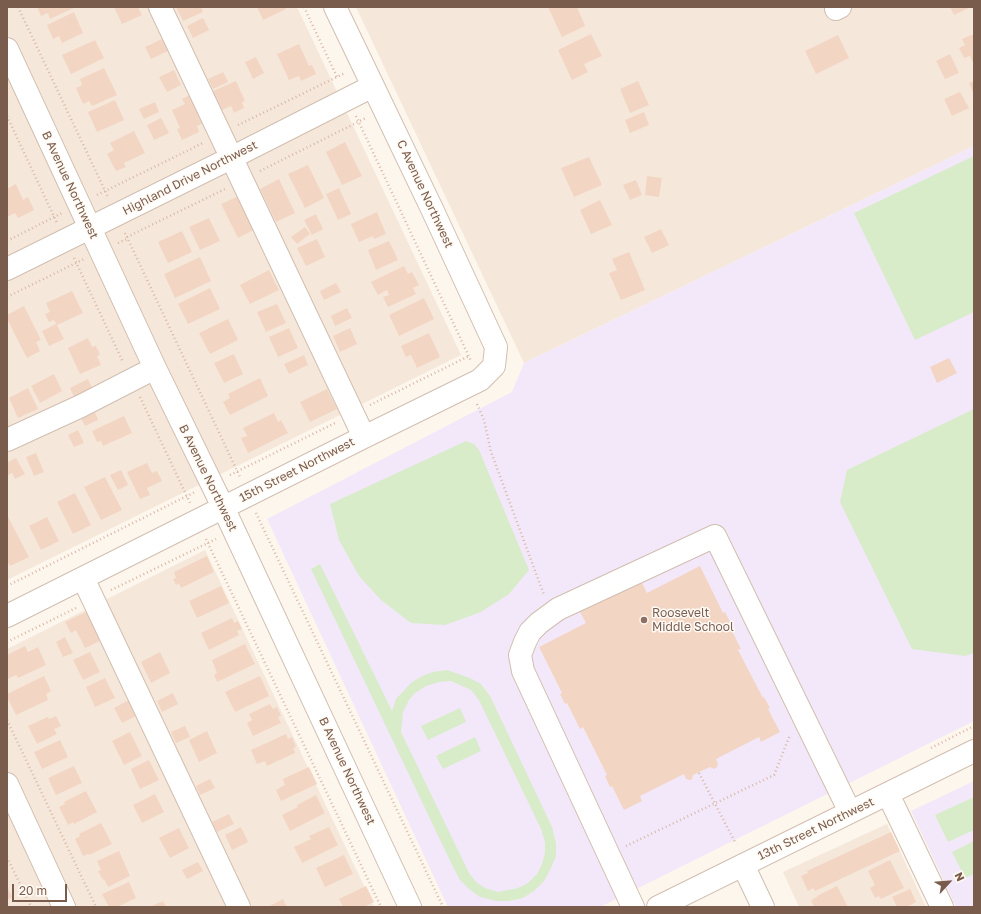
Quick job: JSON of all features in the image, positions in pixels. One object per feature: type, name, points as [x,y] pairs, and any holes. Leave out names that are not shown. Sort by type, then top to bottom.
[{"type":"street","points":[[160,7],[364,437]]},
{"type":"street","name":"C Avenue Northwest","points":[[335,7],[432,209],[496,347],[494,366],[476,371]]},
{"type":"street","name":"B Avenue Northwest","points":[[7,49],[155,368],[223,507],[410,907]]},
{"type":"street","name":"Highland Drive Northwest","points":[[7,269],[373,86]]},
{"type":"street","points":[[7,440],[81,406],[155,368]]},
{"type":"street","name":"15th Street Northwest","points":[[7,616],[364,437],[476,371]]},
{"type":"street","points":[[633,907],[524,672],[520,655],[530,632],[539,623],[558,609],[715,536],[850,812]]},
{"type":"street","points":[[83,578],[239,907]]},
{"type":"street","name":"13th Street Northwest","points":[[658,907],[974,751]]},
{"type":"street","points":[[7,784],[64,907]]},
{"type":"street","points":[[888,794],[942,907]]},
{"type":"street","points":[[743,865],[762,907]]},
{"type":"path","points":[[18,7],[110,202]]},
{"type":"path","points":[[304,7],[339,82]]},
{"type":"path","points":[[354,112],[476,371]]},
{"type":"path","points":[[7,116],[59,227]]},
{"type":"path","points":[[7,241],[64,212]]},
{"type":"path","points":[[124,232],[242,482]]},
{"type":"path","points":[[117,244],[127,238]]},
{"type":"path","points":[[7,297],[86,258]]},
{"type":"path","points":[[476,402],[484,420],[491,452],[545,597]]},
{"type":"path","points":[[7,586],[196,492]]},
{"type":"path","points":[[254,507],[443,907]]},
{"type":"path","points":[[254,520],[259,518]]},
{"type":"path","points":[[206,537],[381,907]]},
{"type":"path","points":[[7,720],[96,907]]},
{"type":"path","points":[[609,854],[774,775],[790,735]]},
{"type":"path","points":[[699,773],[736,844]]},
{"type":"path","points":[[7,857],[31,907]]},
{"type":"shaded area","points":[[7,7],[297,7],[461,355],[7,580]]},
{"type":"shaded area","points":[[356,7],[974,7],[974,146],[524,363]]},
{"type":"shaded area","name":"Roosevelt Middle School","points":[[974,146],[974,721],[600,907],[448,907],[267,519],[512,392],[524,363]]},
{"type":"shaded area","points":[[205,550],[374,907],[7,907],[7,649]]},
{"type":"shaded area","points":[[974,781],[974,907],[956,907],[911,811]]},
{"type":"shaded area","points":[[887,824],[926,907],[799,907],[783,872]]},
{"type":"green space","points":[[974,156],[974,312],[915,340],[854,213]]},
{"type":"green space","points":[[974,409],[974,653],[965,656],[912,649],[840,502],[847,470]]},
{"type":"green space","points":[[466,441],[474,444],[479,450],[529,570],[509,594],[481,612],[445,625],[411,623],[381,600],[359,576],[339,540],[330,504]]},
{"type":"green space","points":[[320,564],[392,711],[396,699],[411,683],[422,676],[433,672],[447,670],[470,678],[481,684],[490,696],[552,827],[556,843],[556,856],[550,870],[544,881],[534,891],[523,898],[509,901],[496,901],[480,897],[460,880],[311,569]],"holes":[[[451,681],[471,690],[479,700],[541,829],[545,842],[545,853],[537,874],[528,883],[518,888],[498,892],[485,888],[476,882],[469,873],[401,732],[403,712],[409,700],[415,693],[426,686],[439,682]]]},
{"type":"green space","points":[[460,708],[466,722],[428,740],[421,726]]},
{"type":"green space","points":[[475,737],[481,751],[443,769],[436,756]]},
{"type":"green space","points":[[974,797],[974,830],[948,842],[935,815]]},
{"type":"green space","points":[[974,841],[974,874],[965,878],[952,852]]},
{"type":"building","points":[[37,7],[76,7],[50,19],[48,13],[41,16]]},
{"type":"building","points":[[114,7],[138,7],[142,15],[122,24]]},
{"type":"building","points":[[176,7],[201,7],[203,12],[183,21]]},
{"type":"building","points":[[257,7],[285,7],[286,9],[263,20]]},
{"type":"building","points":[[548,7],[577,7],[585,26],[562,37]]},
{"type":"building","points":[[950,7],[971,7],[954,15]]},
{"type":"building","points":[[74,12],[83,33],[62,43],[59,36],[53,39],[47,25]]},
{"type":"building","points":[[203,18],[209,30],[193,38],[187,26]]},
{"type":"building","points":[[591,34],[602,56],[584,64],[588,72],[572,80],[558,50]]},
{"type":"building","points":[[974,34],[974,65],[970,56],[964,58],[959,48],[965,45],[962,39]]},
{"type":"building","points":[[838,35],[849,58],[816,74],[805,51]]},
{"type":"building","points":[[162,39],[168,51],[151,59],[145,47]]},
{"type":"building","points":[[95,40],[104,58],[71,74],[62,55]]},
{"type":"building","points":[[299,44],[309,66],[312,65],[316,74],[301,81],[299,76],[289,80],[277,54]]},
{"type":"building","points":[[950,54],[959,73],[945,79],[936,61]]},
{"type":"building","points":[[256,57],[264,73],[253,79],[245,62]]},
{"type":"building","points":[[104,68],[117,95],[92,106],[89,101],[83,104],[76,88],[82,85],[80,79]]},
{"type":"building","points":[[174,70],[181,85],[167,92],[159,77]]},
{"type":"building","points":[[223,72],[228,82],[213,89],[208,79]]},
{"type":"building","points":[[236,81],[245,101],[242,102],[244,108],[234,113],[231,106],[222,110],[213,91]]},
{"type":"building","points":[[638,81],[649,105],[630,113],[620,89]]},
{"type":"building","points":[[974,81],[974,95],[969,83]]},
{"type":"building","points":[[960,92],[969,108],[952,116],[944,99]]},
{"type":"building","points":[[194,93],[207,121],[197,126],[199,132],[182,140],[177,129],[180,128],[172,110],[185,104],[182,99]]},
{"type":"building","points":[[115,100],[124,120],[97,132],[88,112]]},
{"type":"building","points":[[155,102],[159,112],[144,119],[139,109]]},
{"type":"building","points":[[644,112],[649,125],[630,133],[625,120]]},
{"type":"building","points":[[161,118],[169,133],[154,140],[147,125]]},
{"type":"building","points":[[134,131],[145,153],[124,163],[126,167],[116,171],[107,154],[114,150],[110,143]]},
{"type":"building","points":[[345,142],[362,176],[342,185],[326,152]]},
{"type":"building","points":[[589,157],[602,185],[574,197],[561,168]]},
{"type":"building","points":[[308,165],[324,198],[305,208],[288,174]]},
{"type":"building","points":[[647,176],[662,178],[659,197],[645,195]]},
{"type":"building","points":[[279,179],[295,213],[276,222],[260,189]]},
{"type":"building","points":[[636,180],[642,195],[630,200],[623,185]]},
{"type":"building","points":[[16,184],[23,200],[28,197],[34,210],[18,218],[15,213],[7,217],[7,189]]},
{"type":"building","points":[[339,188],[351,214],[338,220],[326,194]]},
{"type":"building","points":[[241,195],[257,228],[238,238],[221,204]]},
{"type":"building","points":[[600,200],[612,225],[591,234],[580,210]]},
{"type":"building","points":[[377,212],[386,234],[374,239],[373,236],[359,242],[351,224]]},
{"type":"building","points":[[316,214],[323,229],[312,235],[304,220]]},
{"type":"building","points":[[209,218],[220,241],[200,250],[189,227]]},
{"type":"building","points":[[305,227],[310,234],[297,244],[291,237]]},
{"type":"building","points":[[661,229],[669,245],[652,253],[644,237]]},
{"type":"building","points":[[182,231],[192,252],[168,263],[158,242]]},
{"type":"building","points":[[317,239],[325,257],[306,266],[297,248]]},
{"type":"building","points":[[389,241],[398,260],[376,270],[368,250]]},
{"type":"building","points":[[629,252],[645,290],[621,300],[609,273],[617,270],[612,259]]},
{"type":"building","points":[[200,257],[211,281],[175,298],[164,274]]},
{"type":"building","points":[[404,266],[408,274],[412,272],[419,285],[413,288],[416,294],[388,307],[383,297],[389,295],[387,290],[378,295],[371,282]]},
{"type":"building","points":[[269,270],[279,290],[250,304],[240,285]]},
{"type":"building","points":[[336,283],[341,292],[324,300],[320,291]]},
{"type":"building","points":[[210,288],[220,309],[188,324],[178,304]]},
{"type":"building","points":[[72,291],[83,313],[57,325],[64,339],[49,346],[42,331],[56,324],[54,320],[49,322],[45,314],[50,312],[46,303]]},
{"type":"building","points":[[424,298],[434,319],[399,336],[389,315]]},
{"type":"building","points":[[277,304],[286,323],[266,332],[257,312]]},
{"type":"building","points":[[24,306],[41,340],[36,342],[40,351],[27,358],[7,319],[7,315]]},
{"type":"building","points":[[347,308],[352,318],[335,326],[331,316]]},
{"type":"building","points":[[228,319],[238,340],[210,354],[199,333]]},
{"type":"building","points":[[289,328],[298,348],[278,357],[269,337]]},
{"type":"building","points":[[350,328],[357,344],[340,352],[333,336]]},
{"type":"building","points":[[429,333],[440,357],[417,368],[411,355],[406,357],[401,346]]},
{"type":"building","points":[[88,338],[92,347],[96,346],[100,355],[97,356],[101,365],[80,374],[68,348]]},
{"type":"building","points":[[234,354],[243,374],[224,383],[214,363]]},
{"type":"building","points":[[304,355],[308,365],[289,374],[284,364]]},
{"type":"building","points":[[949,358],[957,373],[937,383],[930,367]]},
{"type":"building","points":[[54,374],[62,391],[40,403],[31,386]]},
{"type":"building","points":[[260,378],[268,396],[230,415],[223,402],[230,398],[228,394]]},
{"type":"building","points":[[88,379],[93,390],[75,399],[70,388]]},
{"type":"building","points":[[28,388],[38,409],[18,418],[9,398]]},
{"type":"building","points":[[327,389],[337,409],[310,422],[300,402]]},
{"type":"building","points":[[94,410],[98,420],[85,426],[80,416]]},
{"type":"building","points":[[274,413],[278,422],[281,420],[288,433],[248,453],[241,438],[247,436],[243,428]]},
{"type":"building","points":[[124,416],[132,433],[103,446],[101,441],[97,442],[92,431]]},
{"type":"building","points":[[78,430],[84,443],[74,447],[68,435]]},
{"type":"building","points":[[36,453],[44,472],[34,476],[26,457]]},
{"type":"building","points":[[16,458],[25,474],[15,479],[12,473],[7,476],[7,459],[8,462]]},
{"type":"building","points":[[147,463],[152,473],[157,471],[162,481],[147,488],[150,495],[140,499],[127,472]]},
{"type":"building","points":[[121,470],[128,485],[118,490],[110,475]]},
{"type":"building","points":[[105,477],[122,510],[101,520],[84,487]]},
{"type":"building","points":[[75,493],[91,525],[73,534],[57,502]]},
{"type":"building","points":[[7,515],[29,557],[10,566],[7,561]]},
{"type":"building","points":[[47,517],[59,541],[41,550],[29,526]]},
{"type":"building","points":[[207,556],[214,572],[181,588],[179,583],[176,585],[173,579],[176,578],[174,572]]},
{"type":"building","points":[[700,566],[723,613],[725,612],[731,624],[729,625],[741,649],[738,650],[763,698],[764,697],[770,708],[768,709],[780,732],[761,742],[759,737],[716,759],[718,764],[717,767],[714,769],[710,767],[693,775],[692,779],[690,780],[686,779],[684,774],[640,796],[642,801],[624,810],[612,786],[610,787],[605,776],[607,775],[583,727],[580,729],[567,703],[565,704],[560,694],[562,693],[539,647],[586,623],[579,610],[640,579],[647,593]]},
{"type":"building","points":[[221,586],[229,603],[197,618],[189,601]]},
{"type":"building","points":[[88,611],[102,640],[85,648],[76,630],[71,633],[65,622]]},
{"type":"building","points":[[232,618],[234,623],[238,621],[242,629],[237,631],[239,635],[209,650],[201,633]]},
{"type":"building","points":[[65,637],[73,653],[63,657],[56,642]]},
{"type":"building","points":[[245,644],[255,664],[217,682],[214,675],[217,673],[212,660]]},
{"type":"building","points":[[25,646],[28,652],[38,647],[46,665],[18,678],[16,675],[7,679],[7,655]]},
{"type":"building","points":[[90,652],[100,672],[83,680],[73,660]]},
{"type":"building","points":[[160,652],[170,673],[151,683],[141,662]]},
{"type":"building","points":[[44,676],[51,691],[46,694],[48,700],[16,715],[7,694]]},
{"type":"building","points":[[260,676],[269,696],[235,712],[225,692]]},
{"type":"building","points":[[105,678],[115,698],[95,707],[86,687]]},
{"type":"building","points":[[173,693],[178,704],[162,712],[157,701]]},
{"type":"building","points":[[129,700],[136,716],[122,723],[114,708]]},
{"type":"building","points":[[270,704],[273,709],[277,707],[281,716],[278,717],[281,723],[253,736],[247,723],[252,720],[249,714]]},
{"type":"building","points":[[56,716],[61,726],[54,729],[57,734],[37,744],[28,726],[48,717],[49,719]]},
{"type":"building","points":[[185,726],[190,737],[176,743],[171,732]]},
{"type":"building","points":[[207,731],[217,753],[199,762],[189,740]]},
{"type":"building","points":[[130,732],[142,756],[124,765],[112,741]]},
{"type":"building","points":[[286,734],[288,739],[292,737],[296,747],[293,748],[295,753],[267,766],[265,761],[257,764],[251,750]]},
{"type":"building","points":[[60,740],[68,757],[42,769],[34,752]]},
{"type":"building","points":[[149,760],[159,780],[140,789],[131,769]]},
{"type":"building","points":[[74,766],[82,783],[56,795],[48,778]]},
{"type":"building","points":[[309,767],[317,784],[281,801],[276,790],[285,785],[283,779]]},
{"type":"building","points":[[210,779],[215,788],[200,795],[196,786]]},
{"type":"building","points":[[86,791],[97,812],[74,824],[73,822],[68,825],[59,807],[65,804],[64,802]]},
{"type":"building","points":[[155,794],[164,812],[142,823],[133,805]]},
{"type":"building","points":[[316,795],[325,813],[290,831],[282,815],[298,807],[297,805]]},
{"type":"building","points":[[229,814],[234,824],[217,832],[212,822]]},
{"type":"building","points":[[101,823],[112,844],[89,855],[83,856],[75,839],[80,836],[79,834]]},
{"type":"building","points":[[241,827],[248,842],[232,850],[225,835]]},
{"type":"building","points":[[329,827],[338,845],[302,863],[294,847],[311,839],[309,836]]},
{"type":"building","points":[[179,828],[189,848],[170,858],[159,838]]},
{"type":"building","points":[[891,832],[900,851],[815,891],[813,888],[808,891],[801,876],[808,873],[807,871]]},
{"type":"building","points":[[119,851],[130,876],[108,887],[98,871],[101,870],[97,861]]},
{"type":"building","points":[[344,855],[353,874],[325,887],[316,868]]},
{"type":"building","points":[[890,860],[904,888],[881,899],[879,896],[875,898],[870,888],[875,885],[868,871]]},
{"type":"building","points":[[198,862],[203,871],[187,879],[182,870]]},
{"type":"building","points":[[129,882],[136,898],[117,907],[109,907],[102,894]]},
{"type":"building","points":[[366,886],[374,902],[364,907],[343,907],[339,899]]},
{"type":"building","points":[[837,886],[848,907],[814,907],[811,900]]},
{"type":"building","points":[[7,887],[12,897],[7,900]]},
{"type":"building","points":[[910,889],[916,902],[907,907],[897,907],[892,897]]},
{"type":"building","points":[[283,899],[287,907],[268,907]]},
{"type":"building","points":[[163,901],[166,907],[150,907]]},
{"type":"place","name":"Roosevelt Middle School","points":[[644,620]]}]
